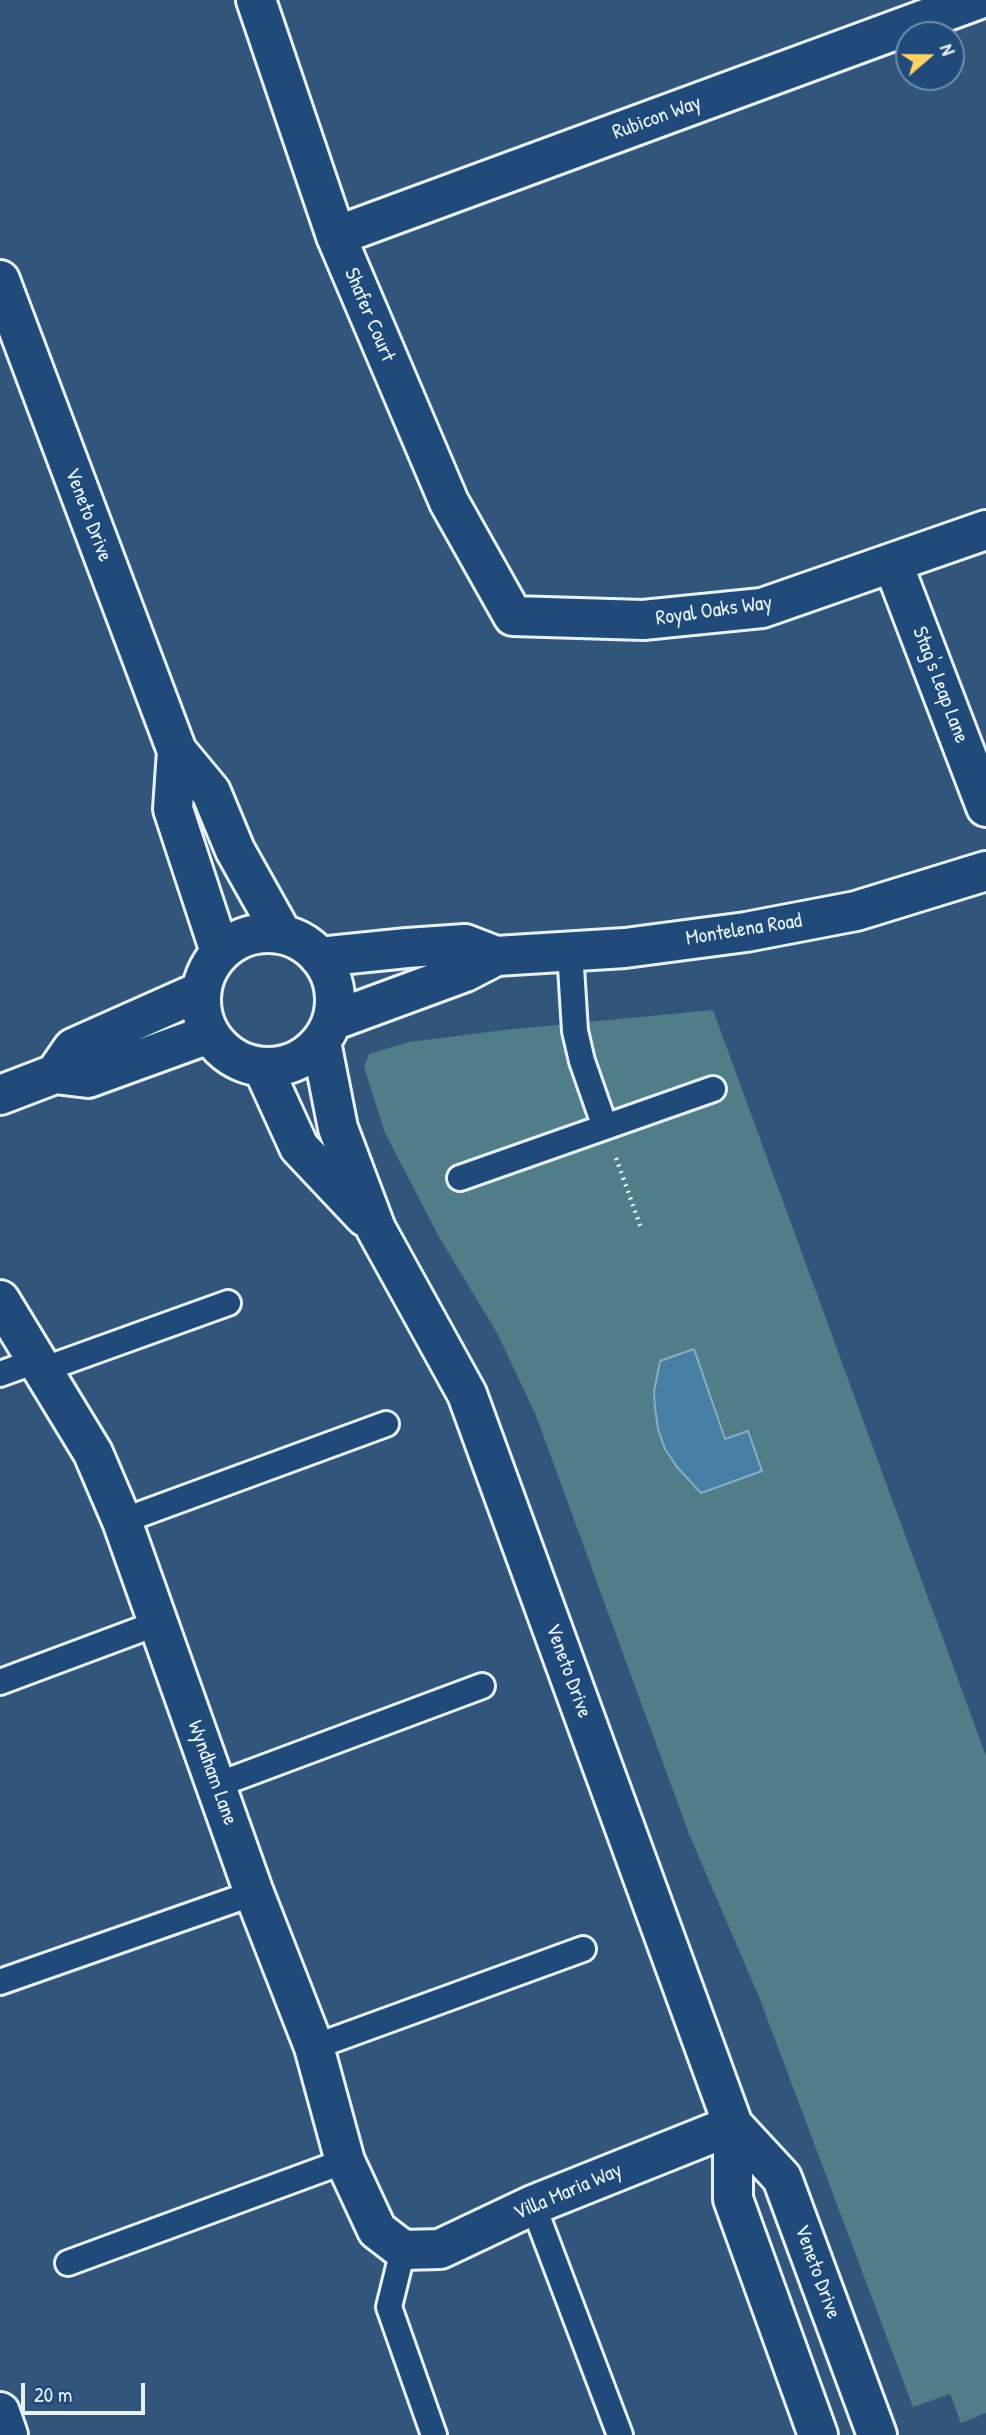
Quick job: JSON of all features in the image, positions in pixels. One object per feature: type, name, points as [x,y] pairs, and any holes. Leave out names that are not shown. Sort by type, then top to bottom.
[{"type":"street","name":"Shafer Court","points":[[256,0],[336,236],[449,502],[513,616]]},
{"type":"street","name":"Rubicon Way","points":[[336,236],[913,11],[977,0]]},
{"type":"street","name":"Veneto Drive","points":[[0,280],[177,751],[211,792],[235,850],[282,934]]},
{"type":"street","name":"Royal Oaks Way","points":[[513,616],[643,620],[762,608],[986,530]]},
{"type":"street","name":"Stag's Leap Lane","points":[[893,564],[986,807]]},
{"type":"street","name":"Veneto Drive","points":[[177,751],[173,809],[220,952]]},
{"type":"street","name":"Montelena Road","points":[[327,1032],[496,956],[625,948],[746,932],[856,911],[986,871]]},
{"type":"street","points":[[282,934],[306,945],[319,957],[334,988],[335,999],[327,1032],[301,1059],[263,1068],[232,1058],[209,1034],[202,1013],[201,991],[207,970],[220,952],[248,935],[282,934]]},
{"type":"street","name":"Montelena Road","points":[[319,957],[465,944],[496,956]]},
{"type":"street","points":[[55,1074],[73,1048],[201,991]]},
{"type":"street","name":"Veneto Drive","points":[[327,1032],[338,1128],[376,1229],[467,1394],[733,2125],[733,2199],[818,2435]]},
{"type":"street","points":[[0,1095],[55,1074],[88,1078],[209,1034]]},
{"type":"street","name":"Veneto Drive","points":[[263,1068],[299,1147],[376,1229]]},
{"type":"street","name":"Wyndham Lane","points":[[0,1300],[93,1453],[122,1521],[254,1893],[314,2047],[345,2161],[377,2230],[403,2250]]},
{"type":"street","name":"Veneto Drive","points":[[733,2125],[782,2178],[877,2435]]},
{"type":"street","name":"Villa Maria Way","points":[[403,2250],[440,2249],[533,2205],[733,2125]]},
{"type":"street","points":[[0,2412],[8,2435]]},
{"type":"lane","points":[[570,951],[575,1031],[582,1061],[605,1127]]},
{"type":"lane","points":[[460,1178],[713,1089]]},
{"type":"lane","points":[[0,1374],[39,1365],[228,1303]]},
{"type":"lane","points":[[122,1521],[386,1424]]},
{"type":"lane","points":[[0,1682],[158,1623]]},
{"type":"lane","points":[[217,1785],[482,1686]]},
{"type":"lane","points":[[0,1982],[254,1893]]},
{"type":"lane","points":[[314,2047],[583,1949]]},
{"type":"lane","points":[[68,2263],[345,2161]]},
{"type":"lane","points":[[533,2205],[620,2435]]},
{"type":"lane","points":[[403,2250],[389,2307],[434,2435]]},
{"type":"path","points":[[605,1127],[640,1228]]},
{"type":"green space","points":[[713,1010],[986,1756],[986,2413],[961,2423],[950,2394],[913,2407],[759,1997],[689,1834],[535,1413],[497,1333],[439,1237],[385,1133],[364,1067],[369,1054],[409,1042]]},
{"type":"water","points":[[694,1349],[725,1439],[748,1431],[762,1471],[701,1493],[677,1467],[665,1449],[658,1429],[654,1392],[660,1361]]}]
